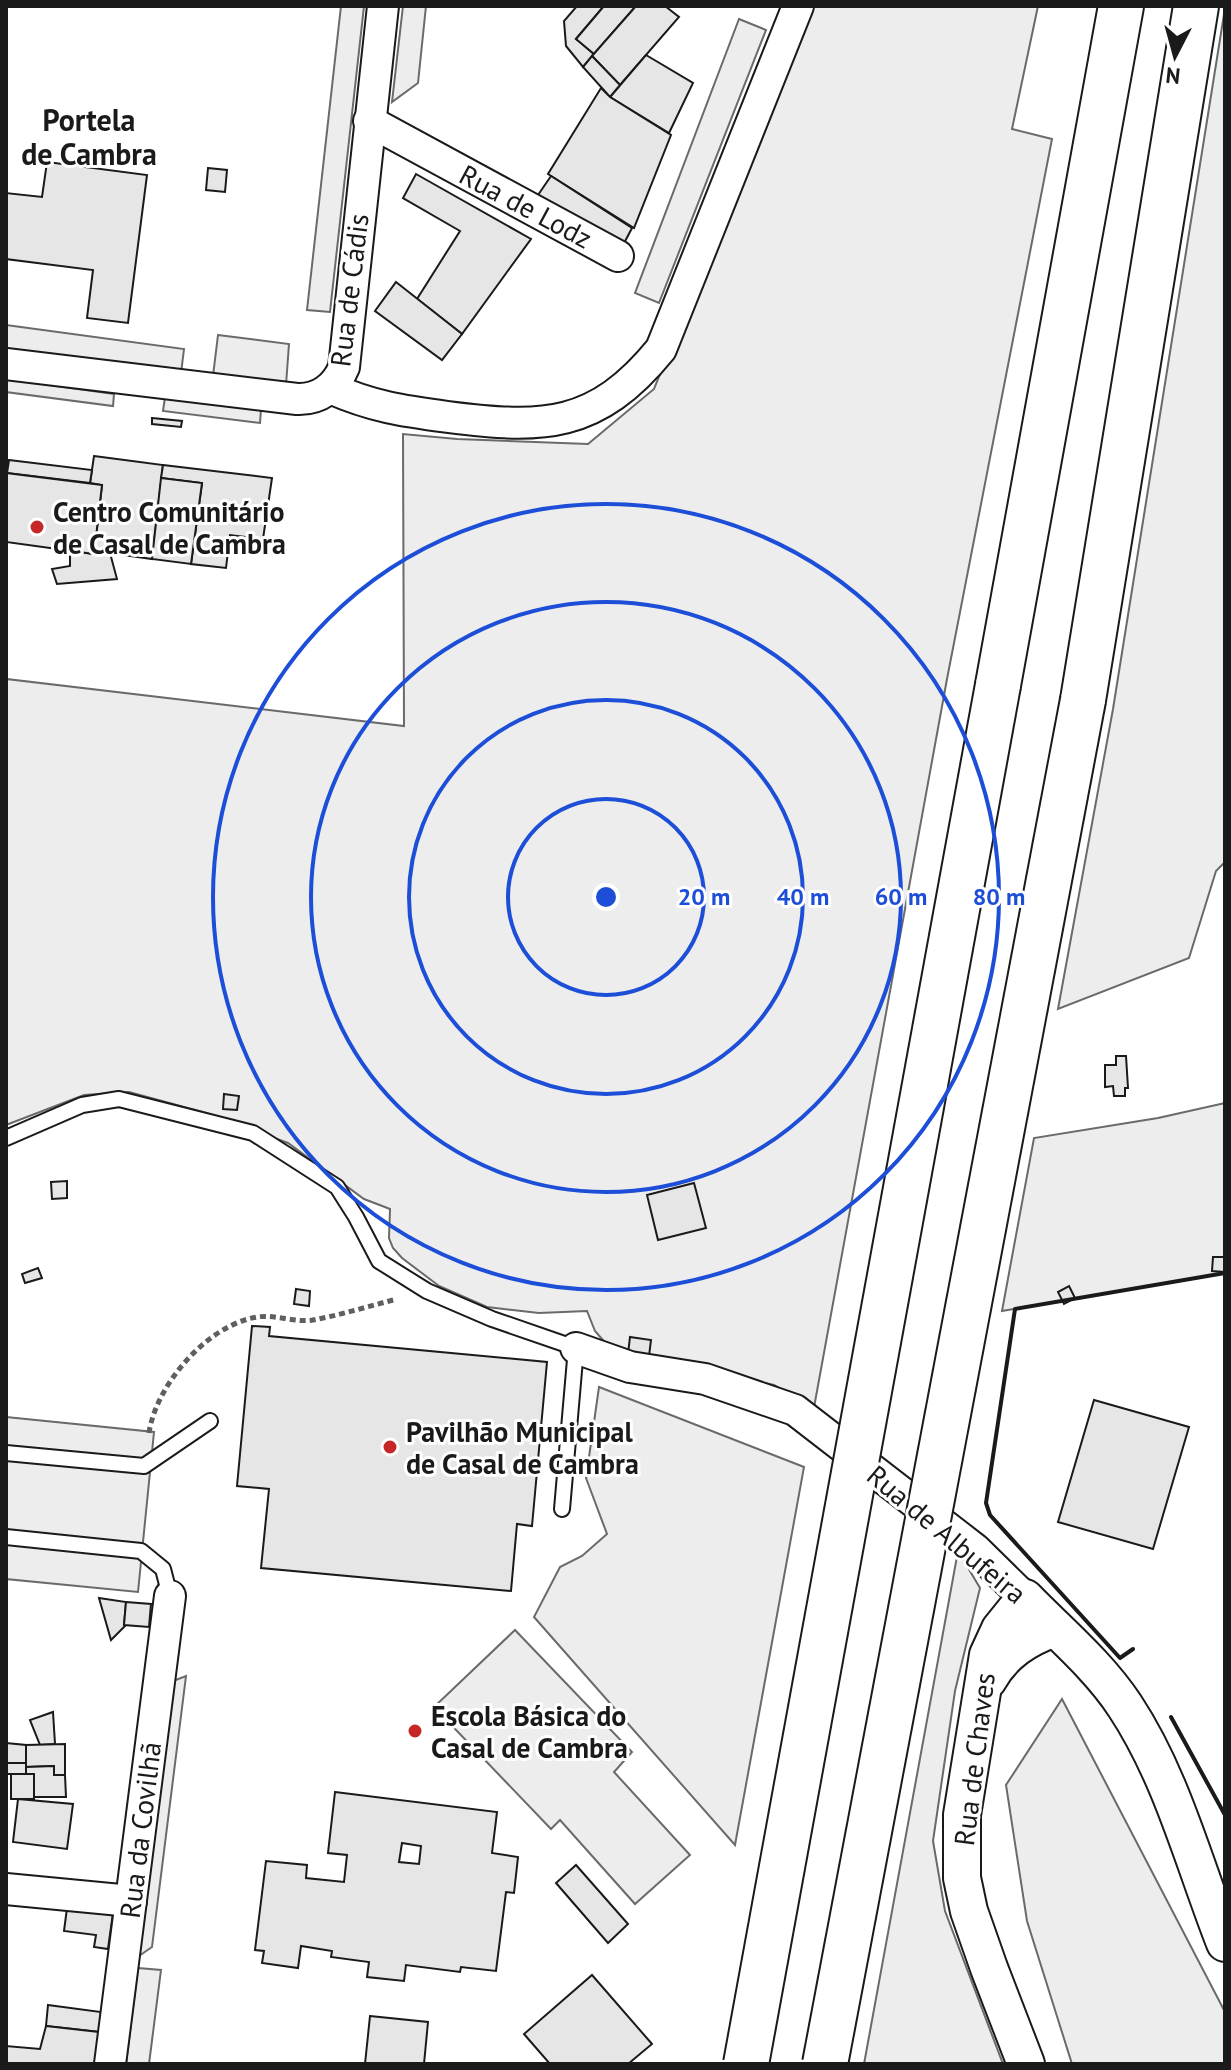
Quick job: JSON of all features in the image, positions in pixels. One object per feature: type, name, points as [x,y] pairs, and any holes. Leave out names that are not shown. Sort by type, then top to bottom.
[{"type":"highway","points":[[746,2064],[1121,6]]},
{"type":"highway","points":[[825,2064],[1083,700],[1196,6]]},
{"type":"street","name":"Rua de Cádis","points":[[6,364],[297,399],[311,398],[330,388],[339,379],[344,367],[383,6]]},
{"type":"street","points":[[330,388],[382,408],[497,423],[531,424],[581,414],[621,390],[644,370],[661,349],[798,6]]},
{"type":"street","name":"Rua de Lodz","points":[[369,121],[618,256]]},
{"type":"street","name":"Rua de Albufeira","points":[[576,1348],[630,1367],[705,1379],[795,1410],[975,1549],[1105,1680],[1134,1721],[1159,1766],[1221,1923]]},
{"type":"street","name":"Rua da Covilhã","points":[[110,2064],[170,1596]]},
{"type":"street","name":"Rua de Chaves","points":[[1025,1598],[994,1641],[984,1671],[962,1815],[962,1878],[969,1911],[1026,2064]]},
{"type":"street","points":[[981,1692],[1004,1657],[1038,1634],[1055,1628]]},
{"type":"street","points":[[6,1889],[131,1901]]},
{"type":"lane","points":[[6,1138],[82,1105],[119,1099],[253,1133],[337,1187],[379,1261],[427,1291],[492,1319],[576,1348],[562,1509]]},
{"type":"lane","points":[[6,1453],[144,1466],[210,1421]]},
{"type":"lane","points":[[6,1537],[141,1551],[163,1569],[170,1596]]},
{"type":"path","points":[[144,1466],[151,1421],[169,1380],[193,1352],[230,1327],[258,1317],[310,1321],[427,1291]]},
{"type":"shaded area","points":[[341,6],[364,6],[330,312],[307,310]]},
{"type":"shaded area","points":[[403,6],[426,6],[418,83],[392,102]]},
{"type":"shaded area","points":[[810,6],[1038,6],[1012,129],[1052,139],[947,679],[813,1413],[797,1398],[774,1385],[608,1346],[595,1331],[587,1311],[539,1313],[487,1307],[439,1286],[393,1248],[389,1238],[390,1209],[364,1199],[288,1143],[206,1113],[129,1092],[84,1095],[6,1125],[6,679],[404,726],[403,434],[588,444],[654,389]]},
{"type":"shaded area","points":[[1225,8],[1225,862],[1216,871],[1189,958],[1058,1009],[1113,709]]},
{"type":"shaded area","points":[[739,19],[766,30],[659,303],[635,293]]},
{"type":"shaded area","points":[[6,325],[184,349],[181,373],[6,349]]},
{"type":"shaded area","points":[[218,335],[289,344],[286,385],[213,376]]},
{"type":"shaded area","points":[[6,379],[114,394],[113,406],[6,392]]},
{"type":"shaded area","points":[[165,397],[261,409],[260,423],[163,411]]},
{"type":"shaded area","points":[[1225,1103],[1225,1273],[1002,1311],[1034,1138],[1158,1118]]},
{"type":"shaded area","points":[[599,1387],[804,1467],[735,1845],[534,1617],[560,1567],[582,1556],[607,1534],[586,1478]]},
{"type":"shaded area","points":[[6,1417],[154,1432],[138,1592],[6,1579]]},
{"type":"shaded area","points":[[958,1551],[980,1588],[955,1691],[933,1841],[945,1911],[1003,2064],[864,2064]]},
{"type":"shaded area","points":[[515,1630],[632,1752],[614,1772],[690,1855],[635,1904],[560,1820],[551,1829],[434,1707]]},
{"type":"shaded area","points":[[186,1676],[152,1947],[139,1956],[173,1681]]},
{"type":"shaded area","points":[[1062,1699],[1225,2012],[1225,2064],[1072,2064],[1027,1921],[1006,1785]]},
{"type":"shaded area","points":[[138,1968],[161,1970],[149,2064],[126,2064]]},
{"type":"building","points":[[577,6],[604,6],[576,39],[594,54],[583,67],[566,46],[564,21]]},
{"type":"building","points":[[604,6],[636,6],[594,54],[576,39]]},
{"type":"building","points":[[636,6],[665,6],[679,17],[620,85],[592,56]]},
{"type":"building","points":[[646,55],[693,83],[669,133],[610,97]]},
{"type":"building","points":[[592,56],[620,85],[610,97],[583,67]]},
{"type":"building","points":[[601,88],[610,97],[671,135],[634,228],[548,174]]},
{"type":"building","points":[[47,162],[147,175],[128,323],[87,318],[93,270],[6,259],[6,193],[42,197]]},
{"type":"building","points":[[208,168],[227,170],[225,192],[206,190]]},
{"type":"building","points":[[416,174],[531,239],[462,334],[417,299],[460,231],[403,198]]},
{"type":"building","points":[[551,176],[632,228],[622,247],[536,198]]},
{"type":"building","points":[[396,282],[462,334],[442,360],[375,311]]},
{"type":"building","points":[[152,418],[182,421],[181,427],[152,424]]},
{"type":"building","points":[[94,456],[163,465],[152,559],[110,553],[117,579],[57,584],[52,569],[70,566],[70,550],[94,554],[102,485],[90,483]]},
{"type":"building","points":[[9,460],[92,470],[90,483],[7,473]]},
{"type":"building","points":[[163,465],[272,478],[263,539],[230,535],[226,568],[191,564],[202,483],[161,478]]},
{"type":"building","points":[[6,473],[102,485],[94,554],[6,542]]},
{"type":"building","points":[[161,478],[202,483],[191,564],[152,559]]},
{"type":"building","points":[[1116,1056],[1126,1056],[1128,1088],[1125,1088],[1125,1096],[1114,1096],[1113,1086],[1105,1087],[1105,1065],[1116,1065]]},
{"type":"building","points":[[224,1094],[239,1096],[237,1110],[223,1109]]},
{"type":"building","points":[[67,1181],[67,1198],[52,1199],[51,1182]]},
{"type":"building","points":[[694,1183],[706,1228],[658,1240],[647,1195]]},
{"type":"building","points":[[1213,1257],[1225,1257],[1225,1272],[1212,1271]]},
{"type":"building","points":[[38,1268],[42,1278],[25,1283],[22,1274]]},
{"type":"building","points":[[1069,1286],[1075,1298],[1064,1304],[1058,1292]]},
{"type":"building","points":[[296,1289],[310,1291],[309,1306],[294,1304]]},
{"type":"building","name":"Pavilhão Municipal de Casal de Cambra","points":[[252,1326],[270,1327],[269,1336],[547,1362],[532,1526],[517,1524],[511,1591],[261,1568],[269,1489],[237,1486]]},
{"type":"building","points":[[630,1337],[651,1340],[649,1356],[628,1354]]},
{"type":"building","points":[[1094,1400],[1189,1427],[1153,1549],[1058,1522]]},
{"type":"building","points":[[99,1598],[126,1602],[126,1625],[111,1640]]},
{"type":"building","points":[[126,1602],[151,1604],[149,1627],[124,1625]]},
{"type":"building","points":[[53,1712],[55,1744],[40,1745],[30,1720]]},
{"type":"building","points":[[6,1743],[26,1745],[26,1763],[6,1763]]},
{"type":"building","points":[[65,1744],[65,1775],[54,1775],[54,1766],[26,1767],[26,1745]]},
{"type":"building","points":[[6,1763],[26,1763],[26,1774],[6,1774]]},
{"type":"building","points":[[54,1766],[54,1775],[65,1775],[66,1797],[34,1797],[34,1774],[26,1774],[26,1767]]},
{"type":"building","points":[[11,1774],[34,1774],[34,1799],[11,1799]]},
{"type":"building","points":[[335,1792],[497,1812],[492,1853],[518,1857],[514,1893],[506,1892],[496,1971],[461,1967],[460,1972],[406,1965],[404,1981],[367,1977],[369,1962],[331,1957],[332,1951],[301,1946],[298,1968],[262,1963],[264,1951],[255,1950],[266,1861],[307,1865],[306,1878],[344,1882],[347,1855],[328,1853]],"holes":[[[402,1843],[421,1846],[419,1864],[399,1862]]]},
{"type":"building","points":[[18,1799],[73,1804],[67,1849],[13,1842]]},
{"type":"building","points":[[576,1865],[628,1924],[608,1943],[556,1883]]},
{"type":"building","points":[[67,1908],[113,1913],[108,1949],[94,1947],[96,1935],[64,1931]]},
{"type":"building","points":[[592,1975],[652,2044],[628,2064],[550,2064],[524,2034]]},
{"type":"building","points":[[48,2005],[101,2012],[99,2032],[46,2026]]},
{"type":"building","points":[[370,2016],[428,2022],[424,2064],[365,2064]]},
{"type":"building","points":[[46,2026],[99,2032],[95,2064],[6,2064],[6,2046],[40,2049]]},
{"type":"wall","points":[[1133,1649],[1120,1658],[990,1515],[986,1503],[1015,1309],[1225,1273]]},
{"type":"wall","points":[[1171,1717],[1225,1815]]},
{"type":"place","name":"Centro Comunitário de Casal de Cambra","points":[[37,527]]},
{"type":"place","name":"Pavilhão Municipal de Casal de Cambra","points":[[390,1447]]},
{"type":"place","name":"Escola Básica do Casal de Cambra","points":[[415,1731]]},
{"type":"district","name":"Portela de Cambra","points":[[89,136]]}]
